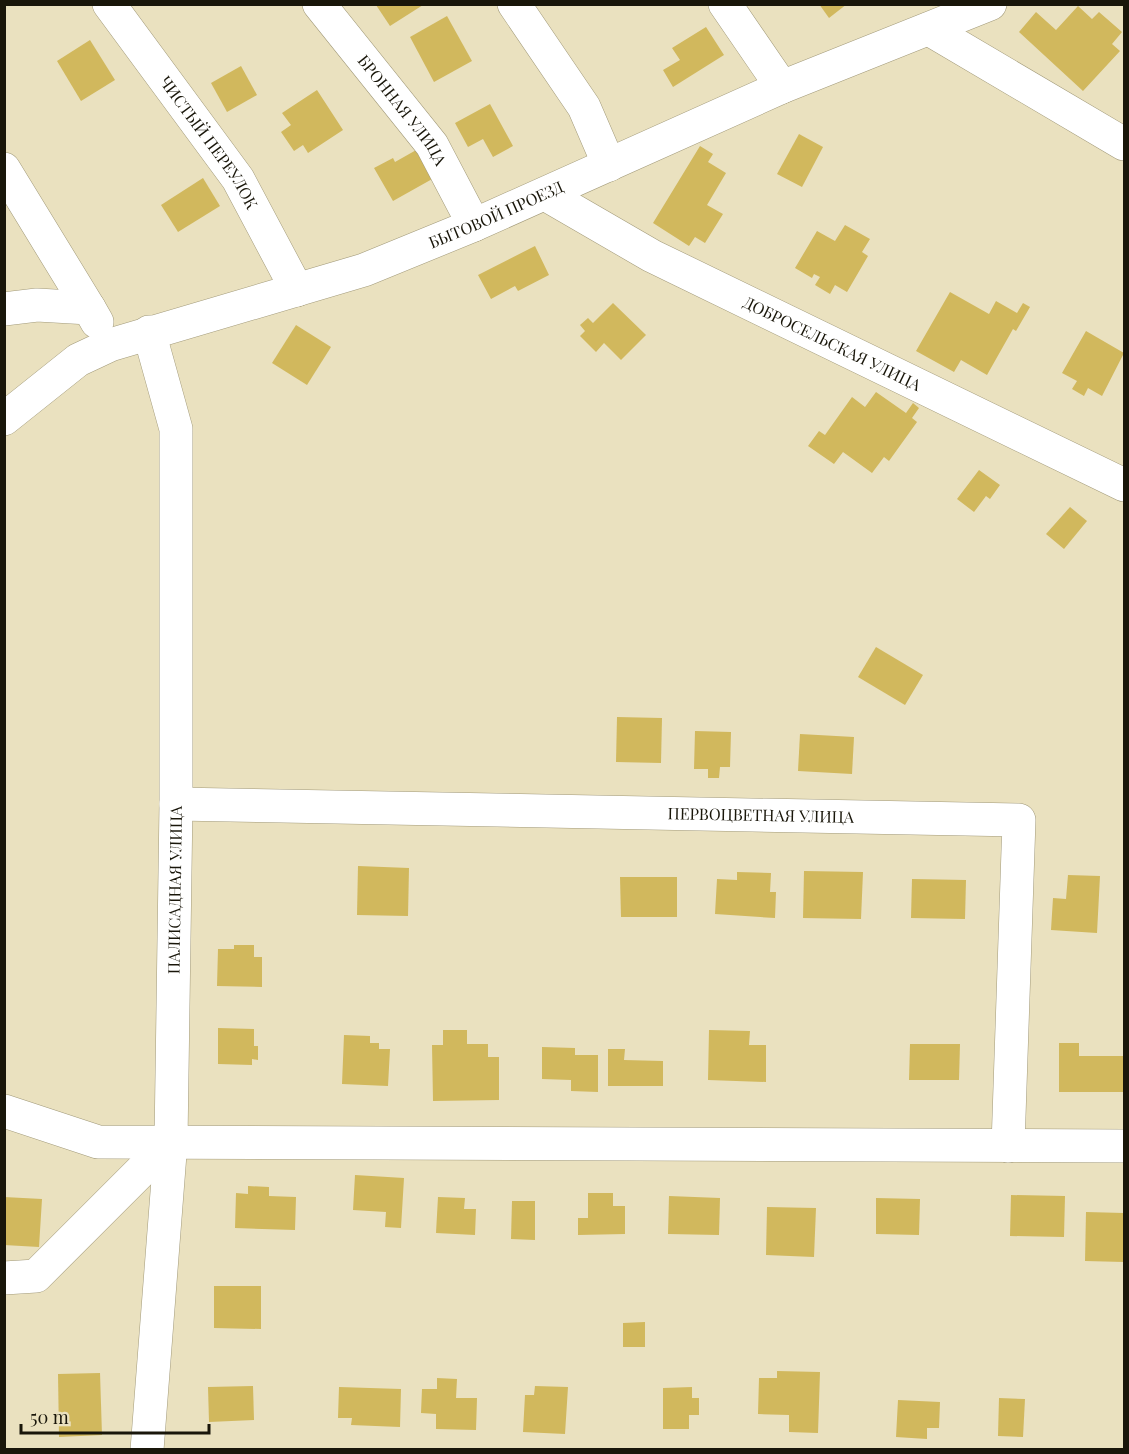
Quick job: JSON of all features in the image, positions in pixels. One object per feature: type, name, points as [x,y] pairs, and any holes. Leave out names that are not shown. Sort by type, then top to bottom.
[{"type":"street","name":"ЧИСТЫЙ ПЕРЕУЛОК","points":[[108,4],[238,179],[297,290]]},
{"type":"street","name":"БРОННАЯ УЛИЦА","points":[[319,4],[432,145],[474,225]]},
{"type":"street","points":[[514,4],[584,107],[609,165]]},
{"type":"street","points":[[725,4],[782,87]]},
{"type":"street","name":"БЫТОВОЙ ПРОЕЗД","points":[[4,418],[78,360],[110,345],[364,270],[545,194],[935,19],[990,4]]},
{"type":"street","points":[[935,19],[1125,144]]},
{"type":"street","points":[[4,169],[110,345]]},
{"type":"street","name":"ДОБРОСЕЛЬСКАЯ УЛИЦА","points":[[545,194],[652,256],[1125,485]]},
{"type":"street","points":[[4,309],[37,305],[89,308]]},
{"type":"street","name":"ПАЛИСАДНАЯ УЛИЦА","points":[[147,1449],[171,1141],[176,804],[177,429],[149,332]]},
{"type":"street","name":"ПЕРВОЦВЕТНАЯ УЛИЦА","points":[[176,804],[1019,820],[1008,1146]]},
{"type":"street","points":[[4,1111],[98,1142],[394,1145],[1125,1146]]},
{"type":"street","points":[[4,1278],[36,1276],[171,1141]]},
{"type":"building","points":[[819,4],[847,4],[829,18]]},
{"type":"building","points":[[376,5],[423,5],[390,26]]},
{"type":"building","points":[[1078,6],[1092,19],[1099,12],[1122,32],[1112,44],[1120,51],[1083,91],[1019,32],[1036,12],[1056,30]]},
{"type":"building","points":[[447,16],[472,61],[434,82],[410,37]]},
{"type":"building","points":[[706,27],[724,55],[673,87],[663,70],[680,60],[672,48]]},
{"type":"building","points":[[90,40],[115,80],[81,101],[57,61]]},
{"type":"building","points":[[241,66],[257,95],[227,112],[211,83]]},
{"type":"building","points":[[317,90],[343,130],[308,153],[303,145],[294,151],[281,132],[291,125],[282,113]]},
{"type":"building","points":[[490,104],[513,146],[493,157],[483,139],[468,147],[455,123]]},
{"type":"building","points":[[799,134],[823,147],[802,187],[777,174]]},
{"type":"building","points":[[700,146],[713,154],[708,162],[726,173],[707,205],[723,214],[705,243],[695,237],[689,246],[653,223]]},
{"type":"building","points":[[418,149],[434,178],[393,201],[374,168],[393,158],[395,162]]},
{"type":"building","points":[[203,178],[220,206],[178,232],[161,205]]},
{"type":"building","points":[[845,225],[870,239],[862,252],[868,256],[847,292],[835,285],[830,294],[815,285],[820,277],[814,274],[812,278],[795,268],[817,231],[835,241]]},
{"type":"building","points":[[535,246],[549,275],[518,291],[515,286],[491,299],[478,275]]},
{"type":"building","points":[[950,292],[989,314],[996,301],[1017,313],[1023,303],[1030,307],[1016,331],[1013,329],[987,375],[961,360],[954,372],[916,351]]},
{"type":"building","points":[[613,303],[646,335],[621,360],[604,343],[596,352],[580,336],[585,331],[580,325],[588,318],[593,323]]},
{"type":"building","points":[[296,325],[331,347],[307,385],[272,363]]},
{"type":"building","points":[[1086,331],[1124,353],[1102,396],[1088,388],[1084,396],[1072,389],[1077,381],[1062,373]]},
{"type":"building","points":[[876,392],[906,413],[913,403],[919,408],[912,418],[917,422],[889,461],[884,457],[872,473],[843,452],[834,464],[808,446],[819,431],[825,435],[852,397],[865,407]]},
{"type":"building","points":[[979,470],[1000,485],[990,499],[986,496],[974,512],[957,499]]},
{"type":"building","points":[[1070,507],[1087,521],[1064,549],[1046,534]]},
{"type":"building","points":[[876,647],[923,675],[905,705],[858,677]]},
{"type":"building","points":[[617,717],[662,718],[661,763],[616,762]]},
{"type":"building","points":[[695,731],[731,732],[730,767],[720,767],[719,778],[708,778],[708,769],[694,769]]},
{"type":"building","points":[[800,734],[854,737],[852,774],[798,771]]},
{"type":"building","points":[[358,866],[409,868],[408,916],[357,915]]},
{"type":"building","points":[[804,871],[863,872],[861,919],[803,918]]},
{"type":"building","points":[[737,872],[771,873],[770,892],[776,892],[775,918],[715,914],[717,879],[737,880]]},
{"type":"building","points":[[1068,875],[1100,876],[1097,933],[1051,930],[1053,898],[1066,899]]},
{"type":"building","points":[[620,877],[677,877],[677,917],[621,917]]},
{"type":"building","points":[[912,879],[966,880],[965,919],[911,918]]},
{"type":"building","points":[[234,945],[254,945],[254,957],[262,957],[262,987],[217,986],[218,949],[234,949]]},
{"type":"building","points":[[218,1028],[254,1029],[254,1046],[258,1046],[258,1060],[252,1059],[252,1065],[218,1064]]},
{"type":"building","points":[[443,1030],[467,1030],[467,1044],[488,1044],[488,1057],[499,1057],[499,1100],[433,1101],[432,1045],[443,1045]]},
{"type":"building","points":[[709,1030],[750,1031],[749,1045],[766,1045],[766,1082],[708,1080]]},
{"type":"building","points":[[344,1035],[370,1036],[370,1043],[379,1043],[379,1049],[390,1049],[388,1086],[342,1084]]},
{"type":"building","points":[[1059,1043],[1079,1043],[1079,1056],[1124,1056],[1123,1092],[1059,1092]]},
{"type":"building","points":[[910,1044],[960,1044],[959,1080],[909,1080]]},
{"type":"building","points":[[542,1047],[575,1048],[575,1055],[598,1055],[598,1092],[571,1091],[571,1080],[542,1079]]},
{"type":"building","points":[[608,1049],[625,1049],[624,1060],[663,1061],[663,1086],[608,1086]]},
{"type":"building","points":[[355,1175],[404,1178],[401,1228],[385,1227],[386,1212],[353,1210]]},
{"type":"building","points":[[248,1186],[269,1187],[269,1196],[296,1197],[295,1230],[235,1228],[236,1193],[248,1194]]},
{"type":"building","points":[[588,1193],[613,1193],[613,1206],[625,1206],[625,1234],[578,1235],[578,1218],[588,1218]]},
{"type":"building","points":[[1011,1195],[1065,1196],[1064,1237],[1010,1236]]},
{"type":"building","points":[[669,1196],[720,1198],[719,1235],[668,1234]]},
{"type":"building","points":[[4,1197],[42,1199],[39,1247],[4,1245]]},
{"type":"building","points":[[438,1197],[465,1198],[464,1209],[476,1209],[475,1235],[436,1233]]},
{"type":"building","points":[[876,1198],[920,1199],[919,1235],[876,1234]]},
{"type":"building","points":[[512,1201],[535,1201],[535,1240],[511,1239]]},
{"type":"building","points":[[767,1207],[816,1208],[814,1257],[766,1255]]},
{"type":"building","points":[[1086,1212],[1124,1213],[1124,1262],[1085,1261]]},
{"type":"building","points":[[214,1286],[261,1286],[261,1329],[214,1328]]},
{"type":"building","points":[[645,1322],[645,1347],[623,1347],[623,1323]]},
{"type":"building","points":[[777,1371],[820,1372],[818,1433],[789,1432],[789,1415],[758,1414],[759,1378],[777,1378]]},
{"type":"building","points":[[100,1373],[102,1435],[59,1437],[58,1374]]},
{"type":"building","points":[[437,1378],[457,1379],[456,1398],[477,1398],[476,1430],[436,1429],[436,1414],[421,1413],[422,1389],[437,1389]]},
{"type":"building","points":[[253,1386],[254,1420],[209,1422],[208,1387]]},
{"type":"building","points":[[535,1386],[568,1387],[565,1434],[523,1432],[525,1395],[534,1395]]},
{"type":"building","points":[[339,1387],[401,1389],[400,1427],[351,1425],[352,1418],[338,1418]]},
{"type":"building","points":[[692,1387],[692,1398],[699,1398],[699,1415],[689,1415],[689,1429],[663,1429],[663,1388]]},
{"type":"building","points":[[999,1398],[1025,1399],[1023,1437],[998,1436]]},
{"type":"building","points":[[898,1400],[940,1402],[939,1428],[927,1428],[927,1439],[896,1437]]}]
